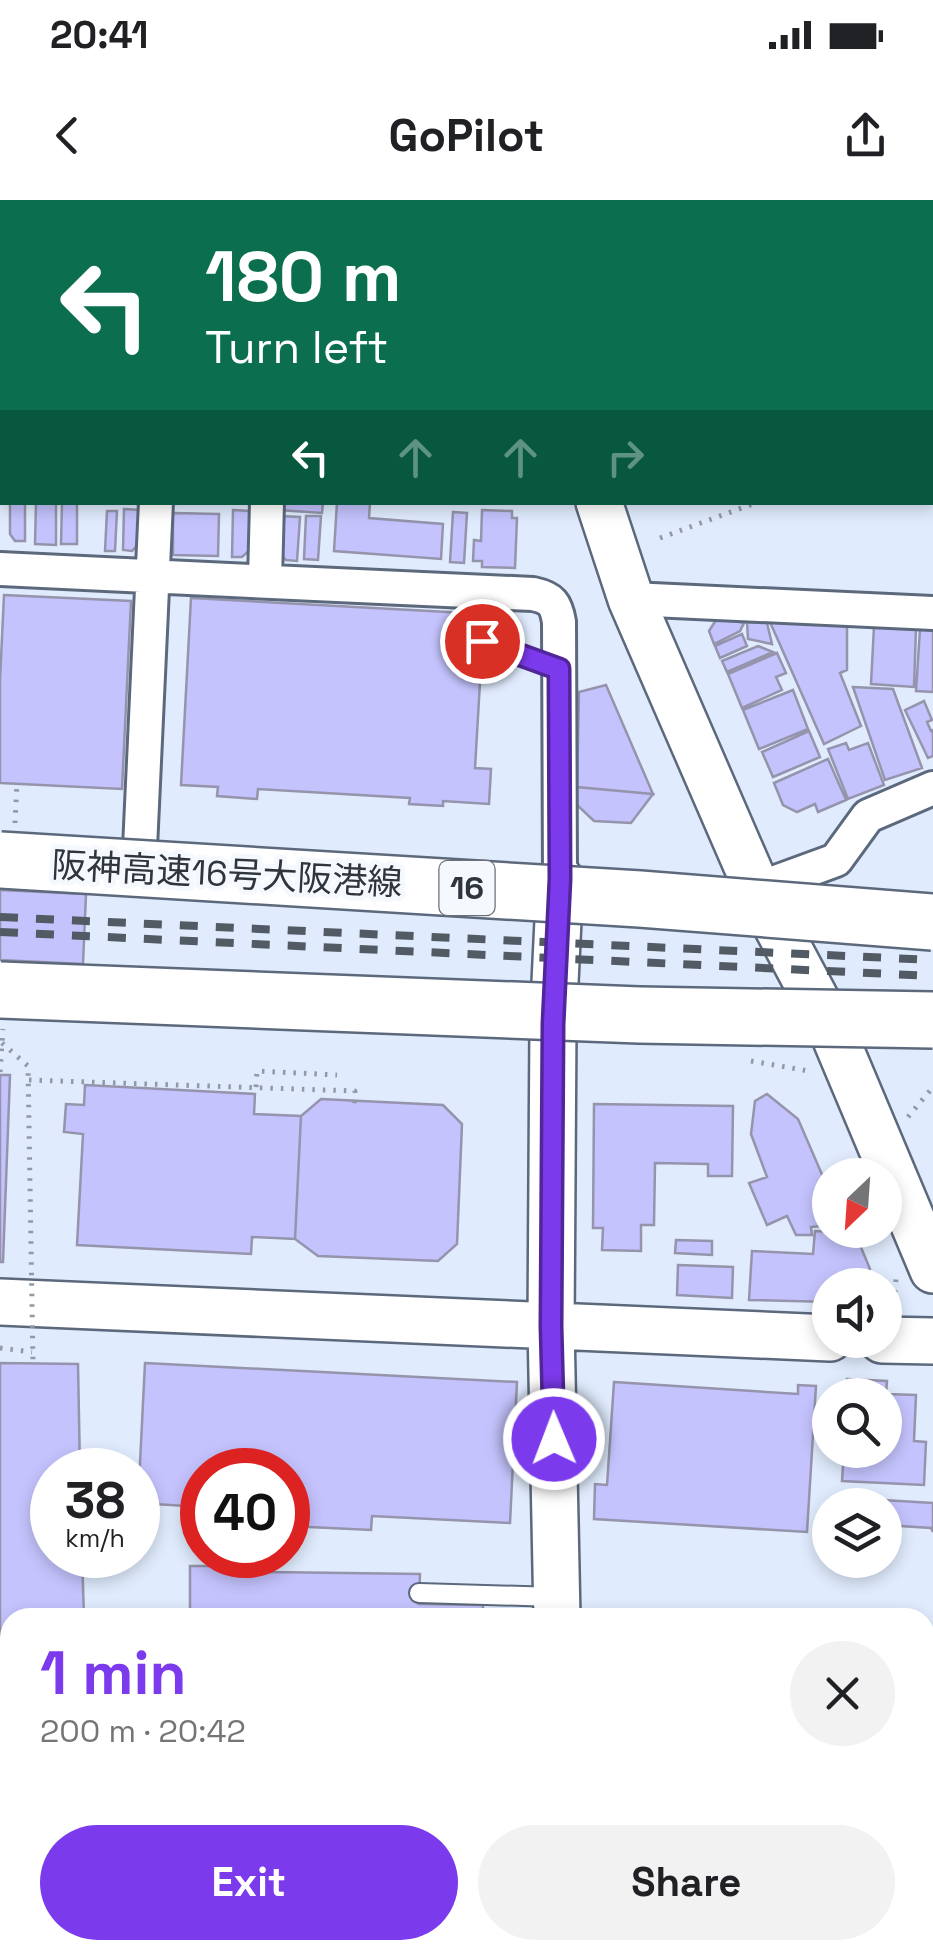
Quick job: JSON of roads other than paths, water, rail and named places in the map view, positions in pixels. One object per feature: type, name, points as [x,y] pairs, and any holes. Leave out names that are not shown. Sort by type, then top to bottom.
[{"type":"highway","name":"阪神高速16号大阪港線","points":[[0,860],[621,898],[933,922]]},
{"type":"highway","points":[[1,1017],[620,1015],[933,1020]]},
{"type":"street","points":[[140,848],[156,505]]},
{"type":"street","points":[[264,580],[267,505]]},
{"type":"street","points":[[599,505],[631,598],[757,890],[832,1030],[933,1270]]},
{"type":"street","points":[[0,569],[533,594],[547,597],[557,606],[560,879],[553,1024],[551,1326],[556,1607]]},
{"type":"street","points":[[631,598],[933,613]]},
{"type":"street","points":[[757,890],[836,860],[868,816],[933,788]]},
{"type":"street","points":[[0,1302],[812,1337]]},
{"type":"street","points":[[902,1341],[933,1342]]},
{"type":"lane","points":[[482,641],[559,669]]},
{"type":"lane","points":[[419,1593],[556,1607]]},
{"type":"railway","points":[[0,917],[933,960]]},
{"type":"railway","points":[[0,932],[933,976]]}]
